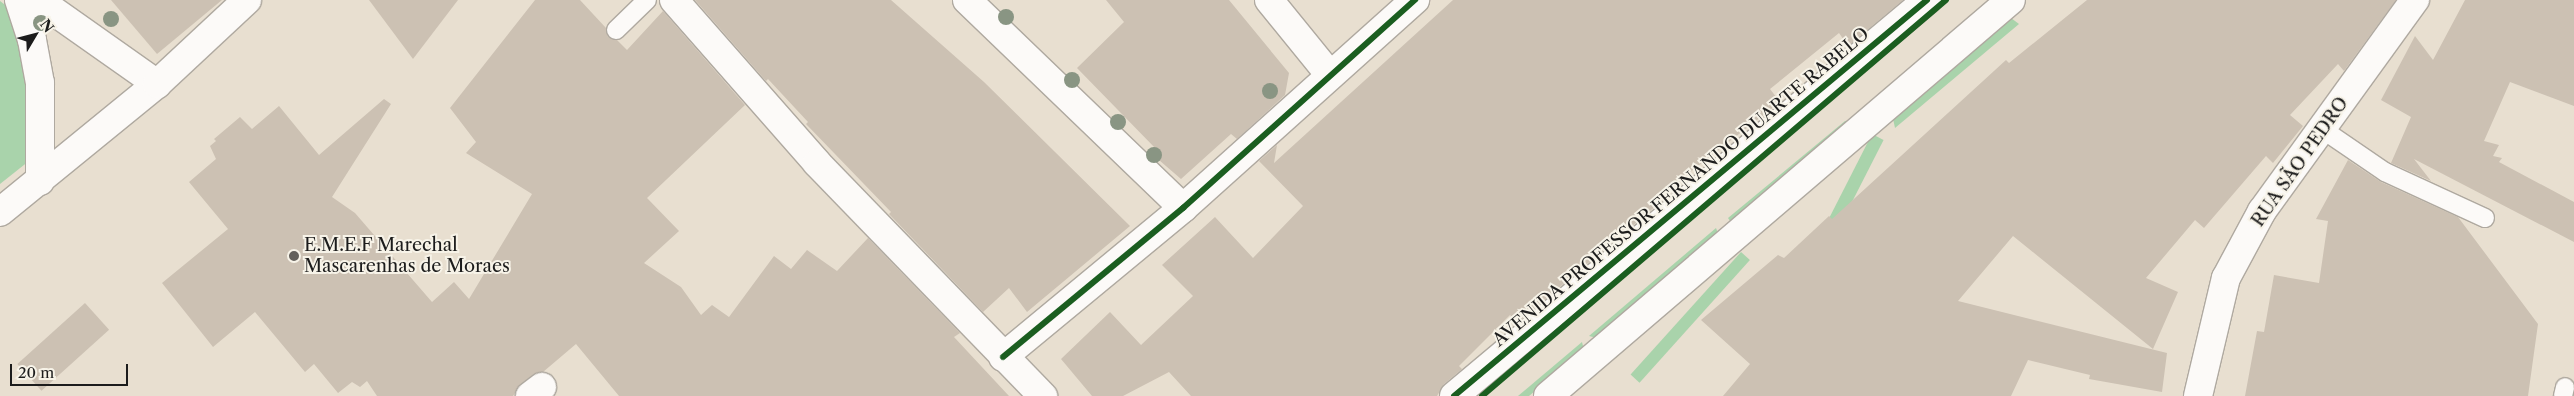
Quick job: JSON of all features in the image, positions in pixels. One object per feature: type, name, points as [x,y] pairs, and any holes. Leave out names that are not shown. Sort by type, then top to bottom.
[{"type":"street","points":[[19,0],[32,40],[40,83],[40,181]]},
{"type":"street","points":[[38,0],[157,84]]},
{"type":"street","points":[[0,212],[157,84],[247,0]]},
{"type":"street","points":[[674,0],[816,163],[1043,396]]},
{"type":"street","points":[[967,0],[1183,208]]},
{"type":"street","points":[[1269,0],[1330,75]]},
{"type":"street","points":[[1003,357],[1183,208],[1415,0]]},
{"type":"street","name":"AVENIDA PROFESSOR FERNANDO DUARTE RABELO","points":[[1454,396],[1927,0]]},
{"type":"street","points":[[1548,396],[2011,0]]},
{"type":"street","name":"RUA SÃO PEDRO","points":[[2198,396],[2226,278],[2262,211],[2415,0]]},
{"type":"lane","points":[[616,30],[647,0]]},
{"type":"lane","points":[[2322,129],[2385,172],[2485,218]]},
{"type":"green space","points":[[0,1],[18,15],[40,83],[34,157],[0,184]]},
{"type":"green space","points":[[2011,18],[2019,24],[1895,128],[1892,114]]},
{"type":"green space","points":[[1855,120],[1734,223],[1730,221],[1728,218],[1845,121]]},
{"type":"green space","points":[[1872,134],[1884,140],[1811,282],[1799,277]]},
{"type":"green space","points":[[1716,228],[1719,236],[1597,338],[1589,336]]},
{"type":"green space","points":[[1741,252],[1750,260],[1640,383],[1631,375]]},
{"type":"green space","points":[[1582,342],[1584,350],[1529,396],[1518,396]]},
{"type":"building","points":[[111,0],[222,0],[157,54]]},
{"type":"building","points":[[369,0],[458,0],[413,59]]},
{"type":"building","points":[[535,0],[580,0],[606,28],[608,37],[617,40],[627,50],[663,11],[745,105],[647,198],[679,231],[644,263],[681,287],[701,315],[712,305],[729,317],[774,256],[791,269],[807,250],[837,271],[868,238],[960,333],[954,337],[1009,396],[619,396],[576,344],[543,372],[521,384],[513,396],[377,396],[367,381],[360,387],[352,382],[338,393],[314,364],[305,372],[255,312],[213,347],[162,283],[228,229],[189,182],[216,159],[210,146],[216,141],[214,139],[240,117],[252,129],[279,106],[319,155],[384,99],[391,104],[332,197],[355,213],[432,302],[454,282],[469,299],[532,194],[466,153],[476,142],[450,108]]},
{"type":"building","points":[[695,0],[891,0],[984,82],[1130,226],[1027,312],[1009,288],[983,312],[889,214],[891,212],[806,124],[808,122],[768,79],[766,81]]},
{"type":"building","points":[[1106,0],[1229,0],[1289,73],[1285,95],[1237,139],[1231,134],[1181,179],[1152,154],[1157,150],[1077,68],[1124,22]]},
{"type":"building","points":[[1453,0],[1903,0],[1848,46],[1839,33],[1770,89],[1780,102],[1666,191],[1669,195],[1518,322],[1510,315],[1459,366],[1462,369],[1444,384],[1437,396],[1191,396],[1169,372],[1123,396],[1092,396],[1061,359],[1110,312],[1141,345],[1193,296],[1162,265],[1215,217],[1253,258],[1303,206],[1259,161],[1277,145],[1274,163]]},
{"type":"building","points":[[2087,0],[2396,0],[2344,71],[2338,64],[2290,115],[2303,126],[2273,163],[2266,156],[2204,228],[2195,220],[2146,278],[2178,292],[2153,349],[2013,236],[1958,301],[2167,353],[2162,392],[2089,379],[2090,375],[2028,360],[2011,396],[1723,396],[1750,364],[1701,320],[1778,255],[1784,258],[1829,216],[1832,219],[2006,60],[2009,63]]},
{"type":"building","points":[[2465,0],[2574,0],[2574,106],[2510,82],[2484,141],[2499,145],[2493,156],[2502,158],[2499,162],[2574,202],[2574,242],[2414,159],[2431,181],[2391,163],[2411,117],[2381,100],[2415,36],[2433,60]]},
{"type":"building","points":[[2348,160],[2381,182],[2458,217],[2538,324],[2528,396],[2245,396],[2257,331],[2264,332],[2274,275],[2319,283],[2328,221],[2316,219]]},
{"type":"building","points":[[85,303],[109,330],[41,391],[17,364]]},
{"type":"cycle path","points":[[1003,357],[1183,208],[1415,0]]},
{"type":"cycle path","points":[[1454,396],[1927,0]]},
{"type":"cycle path","points":[[1482,396],[1946,0]]},
{"type":"place","name":"E.M.E.F Marechal Mascarenhas de Moraes","points":[[294,256]]}]
